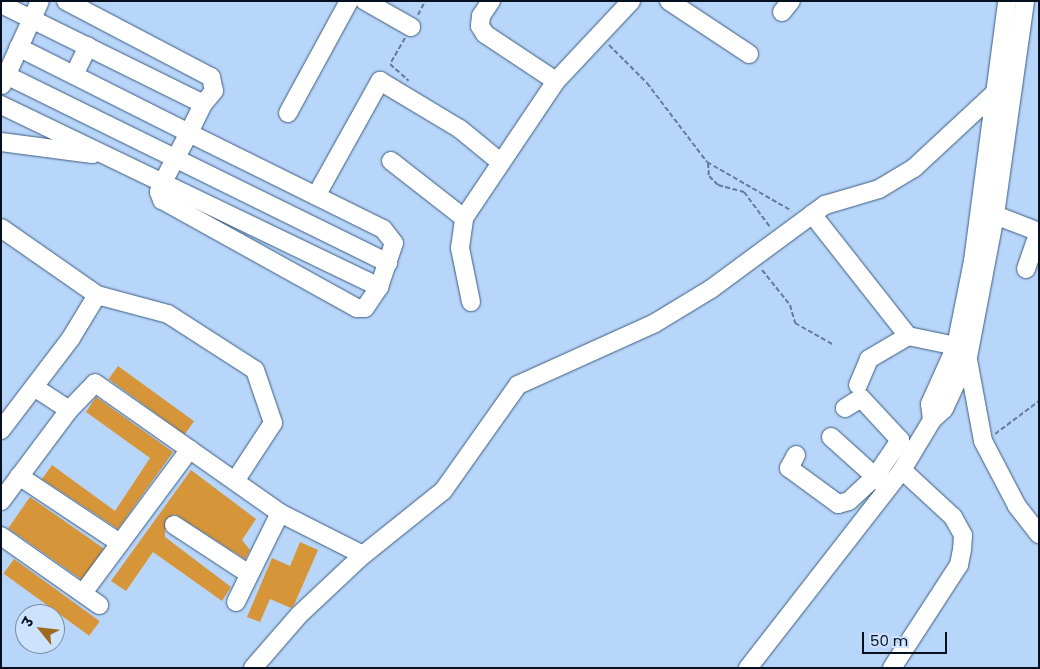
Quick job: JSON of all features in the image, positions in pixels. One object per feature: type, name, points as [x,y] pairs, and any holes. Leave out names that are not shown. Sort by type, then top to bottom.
[{"type":"street","points":[[40,1],[3,80],[175,159],[388,264]]},
{"type":"street","points":[[18,47],[189,133],[316,196],[390,235],[394,243],[388,264],[379,287],[365,308],[357,308],[171,207],[159,192],[163,182],[189,133],[203,104],[214,91],[210,77],[66,1]]},
{"type":"street","points":[[288,113],[349,1]]},
{"type":"street","points":[[365,1],[411,27]]},
{"type":"street","points":[[491,1],[481,16],[480,26],[485,34],[556,81]]},
{"type":"street","points":[[471,302],[460,248],[464,218],[499,161],[556,81],[631,1]]},
{"type":"street","points":[[669,1],[749,54]]},
{"type":"street","points":[[1007,1],[998,90],[962,352],[983,441],[1017,506],[1039,534]]},
{"type":"street","points":[[748,668],[902,470],[932,420],[944,409],[962,352],[995,215],[1024,1]]},
{"type":"street","points":[[1,4],[203,104]]},
{"type":"street","points":[[74,75],[88,46]]},
{"type":"street","points":[[316,196],[380,81],[408,94],[499,161]]},
{"type":"street","points":[[253,668],[299,615],[362,555],[443,491],[518,385],[656,323],[711,289],[751,257],[809,216],[879,189],[914,168],[998,90]]},
{"type":"street","points":[[1,105],[379,287]]},
{"type":"street","points":[[1,142],[109,156]]},
{"type":"street","points":[[391,161],[464,218]]},
{"type":"street","points":[[995,215],[1039,232],[1026,269]]},
{"type":"street","points":[[809,216],[908,336],[962,352]]},
{"type":"street","points":[[1,228],[97,295],[168,314],[255,370],[273,423],[235,481]]},
{"type":"street","points":[[1,430],[8,407],[34,387],[97,295]]},
{"type":"street","points":[[858,385],[869,359],[908,336]]},
{"type":"street","points":[[1,501],[69,410],[95,383],[280,513],[362,555]]},
{"type":"street","points":[[34,387],[69,410]]},
{"type":"street","points":[[796,455],[789,468],[838,504],[849,501],[874,477],[900,440],[861,398],[845,408]]},
{"type":"street","points":[[831,437],[888,488]]},
{"type":"street","points":[[83,593],[190,448]]},
{"type":"street","points":[[892,668],[959,565],[963,535],[953,517],[902,470]]},
{"type":"street","points":[[20,476],[120,543]]},
{"type":"street","points":[[236,602],[280,513]]},
{"type":"street","points":[[174,525],[249,574]]},
{"type":"street","points":[[1,536],[99,605]]},
{"type":"path","points":[[408,94],[412,84],[390,64],[425,1]]},
{"type":"path","points":[[600,32],[617,56],[648,83],[707,162],[809,216]]},
{"type":"path","points":[[707,162],[709,176],[718,185],[744,192],[756,203],[776,241]]},
{"type":"path","points":[[751,257],[790,305],[795,323],[834,345]]},
{"type":"path","points":[[983,441],[1039,401]]},
{"type":"building","points":[[118,366],[194,421],[185,434],[109,379]]},
{"type":"building","points":[[96,397],[173,452],[118,529],[42,479],[52,465],[115,511],[150,458],[86,412]]},
{"type":"building","points":[[191,470],[256,519],[242,540],[250,550],[245,559],[175,514],[165,520],[165,537],[231,587],[222,601],[153,552],[126,591],[111,581]]},
{"type":"building","points":[[30,497],[104,549],[82,580],[8,528]]},
{"type":"building","points":[[300,542],[318,550],[294,605],[291,608],[270,599],[260,622],[247,617],[272,558],[290,566]]},
{"type":"building","points":[[14,559],[100,621],[89,636],[65,618],[65,604],[45,604],[3,574]]}]
